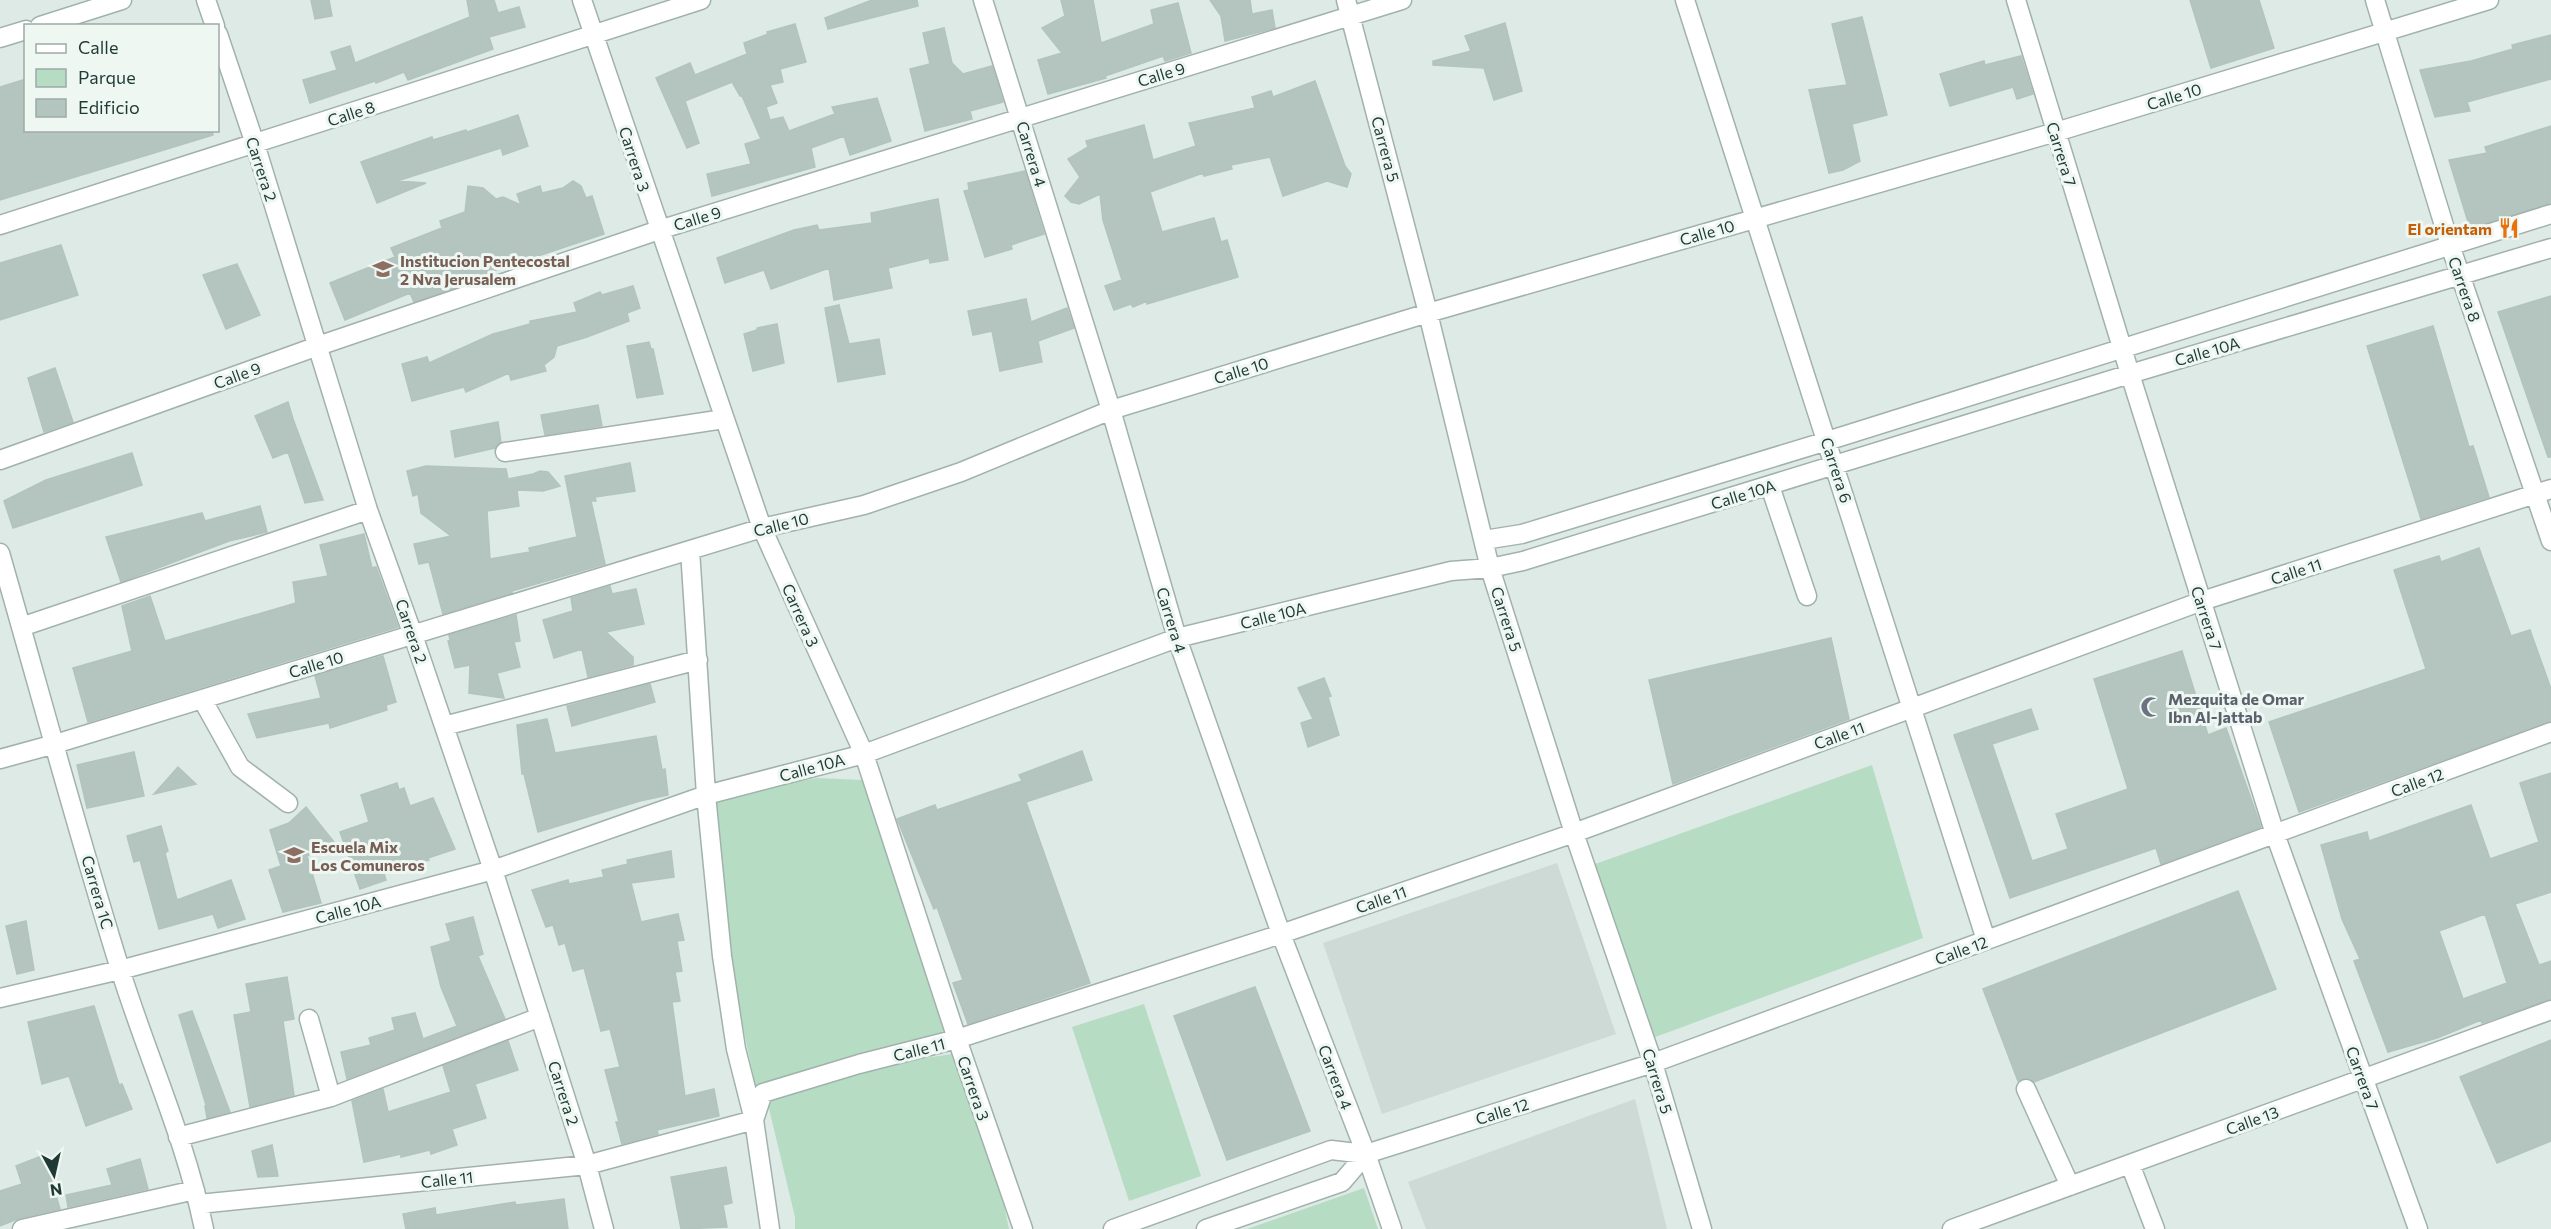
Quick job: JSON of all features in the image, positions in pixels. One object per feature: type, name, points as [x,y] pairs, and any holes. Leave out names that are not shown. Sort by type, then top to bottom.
[{"type":"street","points":[[46,24],[123,0]]},
{"type":"street","points":[[206,0],[214,24]]},
{"type":"street","name":"Carrera 3","points":[[582,0],[762,528],[864,754],[957,1039],[1023,1229]]},
{"type":"street","name":"Calle 8","points":[[0,225],[701,0]]},
{"type":"street","name":"Carrera 4","points":[[983,0],[1111,410],[1177,638],[1281,934],[1366,1154],[1392,1229]]},
{"type":"street","name":"Calle 9","points":[[0,460],[318,346],[659,230],[1020,117],[1348,8],[1402,0]]},
{"type":"street","name":"Carrera 6","points":[[1684,0],[1986,940]]},
{"type":"street","name":"Carrera 7","points":[[2016,0],[2130,374],[2275,834],[2418,1229]]},
{"type":"street","name":"Carrera 8","points":[[2375,0],[2450,244],[2543,492],[2551,541]]},
{"type":"street","name":"Calle 10","points":[[0,759],[762,528],[864,505],[962,472],[1111,410],[1428,313],[2056,132],[2489,0]]},
{"type":"street","name":"Carrera 5","points":[[1348,8],[1428,313],[1490,568],[1574,832],[1653,1063],[1702,1229]]},
{"type":"street","points":[[0,38],[24,31]]},
{"type":"street","name":"Carrera 2","points":[[219,37],[255,144],[368,510],[413,634],[493,870],[587,1166],[604,1229]]},
{"type":"street","name":"Calle 10A","points":[[1484,540],[1522,534],[1827,441],[2551,214]]},
{"type":"street","name":"Calle 10A","points":[[0,999],[120,970],[493,870],[706,795],[864,754],[1177,638],[1451,571],[1490,568],[1523,561],[2130,374],[2551,248]]},
{"type":"street","points":[[505,452],[724,419]]},
{"type":"street","points":[[1770,486],[1807,596]]},
{"type":"street","name":"Calle 11","points":[[22,1229],[197,1197],[587,1166],[754,1120],[764,1093],[859,1064],[957,1039],[1281,934],[1574,832],[2202,601],[2543,492]]},
{"type":"street","points":[[21,627],[368,510]]},
{"type":"street","points":[[690,550],[706,795],[722,957],[736,1049],[754,1120],[770,1229]]},
{"type":"street","name":"Carrera 1C","points":[[0,553],[120,970],[178,1137],[197,1197],[204,1229]]},
{"type":"street","points":[[444,726],[698,660]]},
{"type":"street","points":[[202,699],[240,767],[288,803]]},
{"type":"street","name":"Calle 12","points":[[1113,1229],[1331,1150],[1366,1154],[1653,1063],[2551,732]]},
{"type":"street","name":"Calle 13","points":[[1952,1229],[2551,1010]]},
{"type":"street","points":[[178,1137],[331,1096],[540,1017]]},
{"type":"street","points":[[309,1019],[331,1096]]},
{"type":"street","points":[[2026,1089],[2070,1186]]},
{"type":"street","points":[[1206,1229],[1342,1182],[1366,1154]]},
{"type":"street","points":[[2130,1164],[2155,1229]]},
{"type":"shaded area","points":[[1557,863],[1616,1034],[1382,1114],[1323,943]]},
{"type":"shaded area","points":[[1635,1099],[1667,1229],[1426,1229],[1408,1182]]},
{"type":"green space","points":[[1872,765],[1923,938],[1650,1039],[1587,867]]},
{"type":"green space","points":[[817,778],[863,780],[914,918],[949,1037],[757,1093],[729,961],[711,798]]},
{"type":"green space","points":[[1144,1004],[1201,1176],[1129,1201],[1072,1027]]},
{"type":"green space","points":[[952,1054],[995,1162],[1009,1229],[795,1229],[795,1217],[766,1096],[892,1063]]},
{"type":"green space","points":[[1364,1188],[1378,1229],[1247,1229]]},
{"type":"building","points":[[311,0],[329,0],[332,16],[315,19]]},
{"type":"building","points":[[467,0],[494,0],[498,13],[519,7],[525,27],[489,37],[493,49],[408,80],[404,72],[310,103],[303,80],[337,70],[331,52],[350,46],[355,63],[470,17]]},
{"type":"building","points":[[872,0],[917,0],[918,6],[828,29],[825,18]]},
{"type":"building","points":[[1061,0],[1093,0],[1101,43],[1154,24],[1151,10],[1178,3],[1191,53],[1165,61],[1163,56],[1105,76],[1106,78],[1048,94],[1038,60],[1062,53],[1042,28],[1065,16]]},
{"type":"building","points":[[1210,0],[1250,0],[1252,14],[1272,10],[1275,28],[1225,41],[1221,16]]},
{"type":"building","points":[[2190,0],[2259,0],[2274,48],[2211,68]]},
{"type":"building","points":[[1862,17],[1887,115],[1852,124],[1860,161],[1843,170],[1829,173],[1809,90],[1847,85],[1832,24]]},
{"type":"building","points":[[1505,23],[1522,91],[1494,100],[1484,68],[1433,65],[1433,61],[1471,51],[1465,36]]},
{"type":"building","points":[[795,24],[806,62],[780,69],[783,82],[770,85],[777,103],[766,107],[770,120],[783,117],[789,131],[835,114],[832,107],[877,98],[891,141],[850,155],[844,136],[811,148],[815,167],[712,196],[707,174],[751,164],[745,144],[761,139],[742,96],[732,82],[685,101],[699,143],[687,148],[656,78],[690,63],[695,75],[747,54],[744,43],[768,34],[767,32]]},
{"type":"building","points":[[944,28],[952,63],[963,74],[992,66],[1003,102],[970,111],[972,119],[925,131],[910,69],[930,64],[923,33]]},
{"type":"building","points":[[2551,35],[2551,79],[2467,102],[2470,111],[2435,117],[2420,70],[2471,61],[2513,49],[2512,45]]},
{"type":"building","points":[[2021,56],[2033,94],[2017,99],[2013,87],[1950,106],[1940,74],[1984,61],[1985,65]]},
{"type":"building","points":[[24,80],[24,132],[212,132],[213,135],[0,200],[0,87]]},
{"type":"building","points":[[1315,81],[1345,166],[1351,174],[1347,187],[1327,181],[1283,196],[1270,157],[1231,165],[1232,169],[1204,176],[1203,173],[1150,192],[1162,232],[1214,218],[1221,242],[1227,240],[1238,277],[1147,304],[1147,301],[1133,307],[1131,304],[1114,310],[1105,286],[1122,280],[1103,220],[1100,194],[1079,204],[1071,202],[1065,196],[1080,177],[1068,159],[1088,147],[1086,141],[1144,125],[1153,160],[1196,146],[1189,123],[1255,108],[1252,97],[1271,91],[1273,97]]},
{"type":"building","points":[[518,115],[528,146],[503,155],[501,148],[397,181],[426,183],[377,203],[361,162],[432,137],[433,140],[466,130],[467,132]]},
{"type":"building","points":[[2551,126],[2551,203],[2470,228],[2449,160],[2487,153],[2485,147]]},
{"type":"building","points":[[1025,171],[1044,234],[1011,245],[1012,249],[985,257],[964,191],[969,190],[968,183]]},
{"type":"building","points":[[573,181],[581,186],[586,198],[592,196],[604,234],[487,273],[488,276],[414,302],[410,293],[345,320],[330,283],[395,257],[391,248],[442,228],[440,221],[465,212],[468,186],[483,188],[496,199],[503,197],[521,205],[517,194],[540,186],[542,193],[563,188]]},
{"type":"building","points":[[938,199],[948,260],[930,263],[929,258],[888,268],[892,288],[834,300],[829,268],[771,289],[764,270],[725,283],[717,258],[794,230],[817,225],[819,230],[872,223],[871,213]]},
{"type":"building","points":[[61,245],[78,295],[0,320],[0,263]]},
{"type":"building","points":[[237,264],[260,315],[226,329],[203,275]]},
{"type":"building","points":[[633,286],[640,308],[627,313],[629,321],[557,346],[554,357],[544,365],[546,371],[511,380],[509,373],[466,392],[464,387],[412,401],[402,364],[427,357],[429,363],[493,334],[530,324],[530,321],[577,312],[574,303],[600,292],[602,295]]},
{"type":"building","points":[[2551,296],[2551,457],[2548,457],[2498,312]]},
{"type":"building","points":[[1026,299],[1031,322],[1067,308],[1074,328],[1038,341],[1042,362],[1000,371],[992,331],[973,335],[968,311]]},
{"type":"building","points":[[839,305],[849,344],[879,339],[885,374],[838,382],[825,308]]},
{"type":"building","points":[[777,324],[784,363],[753,371],[744,334],[757,330],[757,328]]},
{"type":"building","points":[[2433,326],[2469,447],[2473,446],[2489,497],[2421,519],[2367,346]]},
{"type":"building","points":[[649,342],[653,349],[663,394],[637,398],[627,346]]},
{"type":"building","points":[[55,368],[73,422],[44,432],[28,378]]},
{"type":"building","points":[[288,402],[323,500],[305,503],[288,452],[273,458],[255,416]]},
{"type":"building","points":[[598,405],[602,426],[545,435],[541,415]]},
{"type":"building","points":[[498,422],[501,442],[495,448],[455,457],[451,431]]},
{"type":"building","points":[[132,453],[142,485],[13,528],[4,501],[46,480]]},
{"type":"building","points":[[630,463],[635,491],[595,497],[596,501],[591,501],[605,564],[443,614],[429,562],[419,564],[414,544],[451,536],[421,513],[418,494],[413,496],[407,471],[426,466],[506,469],[508,479],[540,471],[548,472],[560,486],[543,491],[517,490],[519,506],[487,511],[490,559],[530,552],[529,548],[577,537],[565,476]]},
{"type":"building","points":[[260,506],[267,532],[229,541],[121,582],[106,537],[202,513],[205,521]]},
{"type":"building","points":[[364,534],[372,568],[376,567],[398,627],[88,722],[73,668],[132,651],[122,606],[150,596],[165,641],[296,603],[293,582],[328,576],[320,545]]},
{"type":"building","points":[[2479,548],[2511,636],[2530,630],[2551,689],[2551,721],[2299,812],[2269,722],[2426,669],[2394,570],[2439,556],[2441,562]]},
{"type":"building","points":[[610,586],[612,594],[636,589],[644,624],[606,632],[633,657],[633,665],[588,677],[582,649],[554,658],[543,620],[573,611],[571,598]]},
{"type":"building","points":[[516,615],[520,641],[514,642],[520,667],[497,673],[504,698],[469,693],[470,665],[455,668],[448,641],[450,640],[449,635]]},
{"type":"building","points":[[1831,638],[1849,719],[1673,784],[1649,680]]},
{"type":"building","points":[[2182,651],[2208,735],[2226,728],[2261,827],[2161,864],[2156,848],[2010,898],[1954,735],[2031,709],[2038,729],[1992,744],[2032,861],[2068,849],[2056,814],[2128,789],[2094,679]]},
{"type":"building","points":[[383,656],[396,702],[386,705],[387,710],[330,728],[329,723],[257,738],[248,714],[321,698],[315,676]]},
{"type":"building","points":[[1324,678],[1331,696],[1328,697],[1339,735],[1308,747],[1301,723],[1313,719],[1298,688]]},
{"type":"building","points":[[650,684],[655,702],[572,726],[567,706]]},
{"type":"building","points":[[547,719],[555,753],[656,736],[662,770],[665,769],[668,795],[640,801],[538,832],[524,774],[522,774],[517,725]]},
{"type":"building","points":[[1082,751],[1092,780],[1026,802],[1090,983],[968,1024],[953,983],[963,980],[937,907],[934,909],[897,819],[935,805],[937,810],[1022,781],[1019,775]]},
{"type":"building","points":[[134,752],[144,796],[87,808],[77,765]]},
{"type":"building","points":[[178,767],[196,784],[154,794]]},
{"type":"building","points":[[2551,773],[2551,892],[2515,904],[2539,965],[2551,961],[2551,999],[2482,1023],[2481,1020],[2437,1038],[2388,1052],[2354,961],[2360,959],[2342,919],[2321,845],[2367,832],[2369,841],[2471,805],[2490,859],[2539,842],[2520,783]],"holes":[[[2485,914],[2507,983],[2463,999],[2439,931]]]},
{"type":"building","points":[[397,783],[399,790],[404,788],[410,806],[433,798],[455,849],[384,874],[386,880],[360,889],[340,832],[369,822],[361,795]]},
{"type":"building","points":[[306,807],[334,842],[307,856],[321,903],[283,912],[269,870],[281,866],[270,830],[289,823]]},
{"type":"building","points":[[161,826],[177,900],[231,880],[245,919],[218,928],[213,914],[159,929],[140,860],[134,862],[127,836]]},
{"type":"building","points":[[671,851],[674,877],[631,883],[641,922],[678,914],[684,940],[677,941],[682,971],[675,972],[680,1001],[672,1002],[685,1096],[714,1089],[719,1116],[657,1130],[658,1134],[622,1144],[616,1122],[619,1122],[605,1070],[620,1067],[610,1029],[601,1031],[584,968],[573,971],[565,943],[559,945],[553,925],[546,927],[532,890],[568,880],[569,884],[604,877],[602,870],[628,864],[627,860]]},
{"type":"building","points":[[2238,891],[2276,989],[2034,1082],[2027,1078],[2018,1081],[1983,989]]},
{"type":"building","points":[[473,917],[483,954],[478,956],[505,1019],[347,1079],[341,1052],[371,1045],[369,1038],[395,1030],[392,1018],[415,1013],[423,1039],[457,1026],[441,987],[431,947],[451,941],[446,924]]},
{"type":"building","points":[[26,921],[34,970],[17,974],[6,926]]},
{"type":"building","points":[[287,977],[294,1019],[283,1021],[294,1095],[250,1107],[234,1015],[251,1012],[246,984]]},
{"type":"building","points":[[1255,987],[1310,1131],[1227,1160],[1174,1016]]},
{"type":"building","points":[[94,1006],[119,1085],[122,1084],[132,1109],[86,1126],[69,1076],[42,1084],[28,1022]]},
{"type":"building","points":[[192,1011],[230,1112],[207,1118],[206,1105],[179,1015]]},
{"type":"building","points":[[2551,1040],[2551,1141],[2497,1163],[2460,1077]]},
{"type":"building","points":[[508,1041],[518,1070],[475,1084],[486,1118],[452,1129],[457,1145],[431,1154],[430,1150],[364,1162],[352,1101],[383,1089],[388,1112],[451,1092],[443,1066]]},
{"type":"building","points":[[272,1145],[278,1176],[258,1177],[252,1151]]},
{"type":"building","points":[[44,1155],[60,1209],[20,1218],[0,1226],[0,1191],[22,1184],[16,1166]]},
{"type":"building","points":[[140,1159],[148,1189],[68,1207],[66,1195],[112,1185],[107,1169]]},
{"type":"building","points":[[726,1167],[732,1203],[723,1205],[727,1227],[681,1229],[671,1177]]},
{"type":"building","points":[[564,1199],[568,1229],[406,1229],[403,1214],[435,1208],[436,1215],[515,1202],[516,1205]]},
{"type":"place","name":"El orientam","points":[[2509,228]]},
{"type":"place","name":"Institucion Pentecostal 2 Nva Jerusalem","points":[[383,269]]},
{"type":"place","name":"Mezquita de Omar Ibn Al-Jattab","points":[[2151,707]]},
{"type":"place","name":"Escuela Mix Los Comuneros","points":[[294,855]]}]
